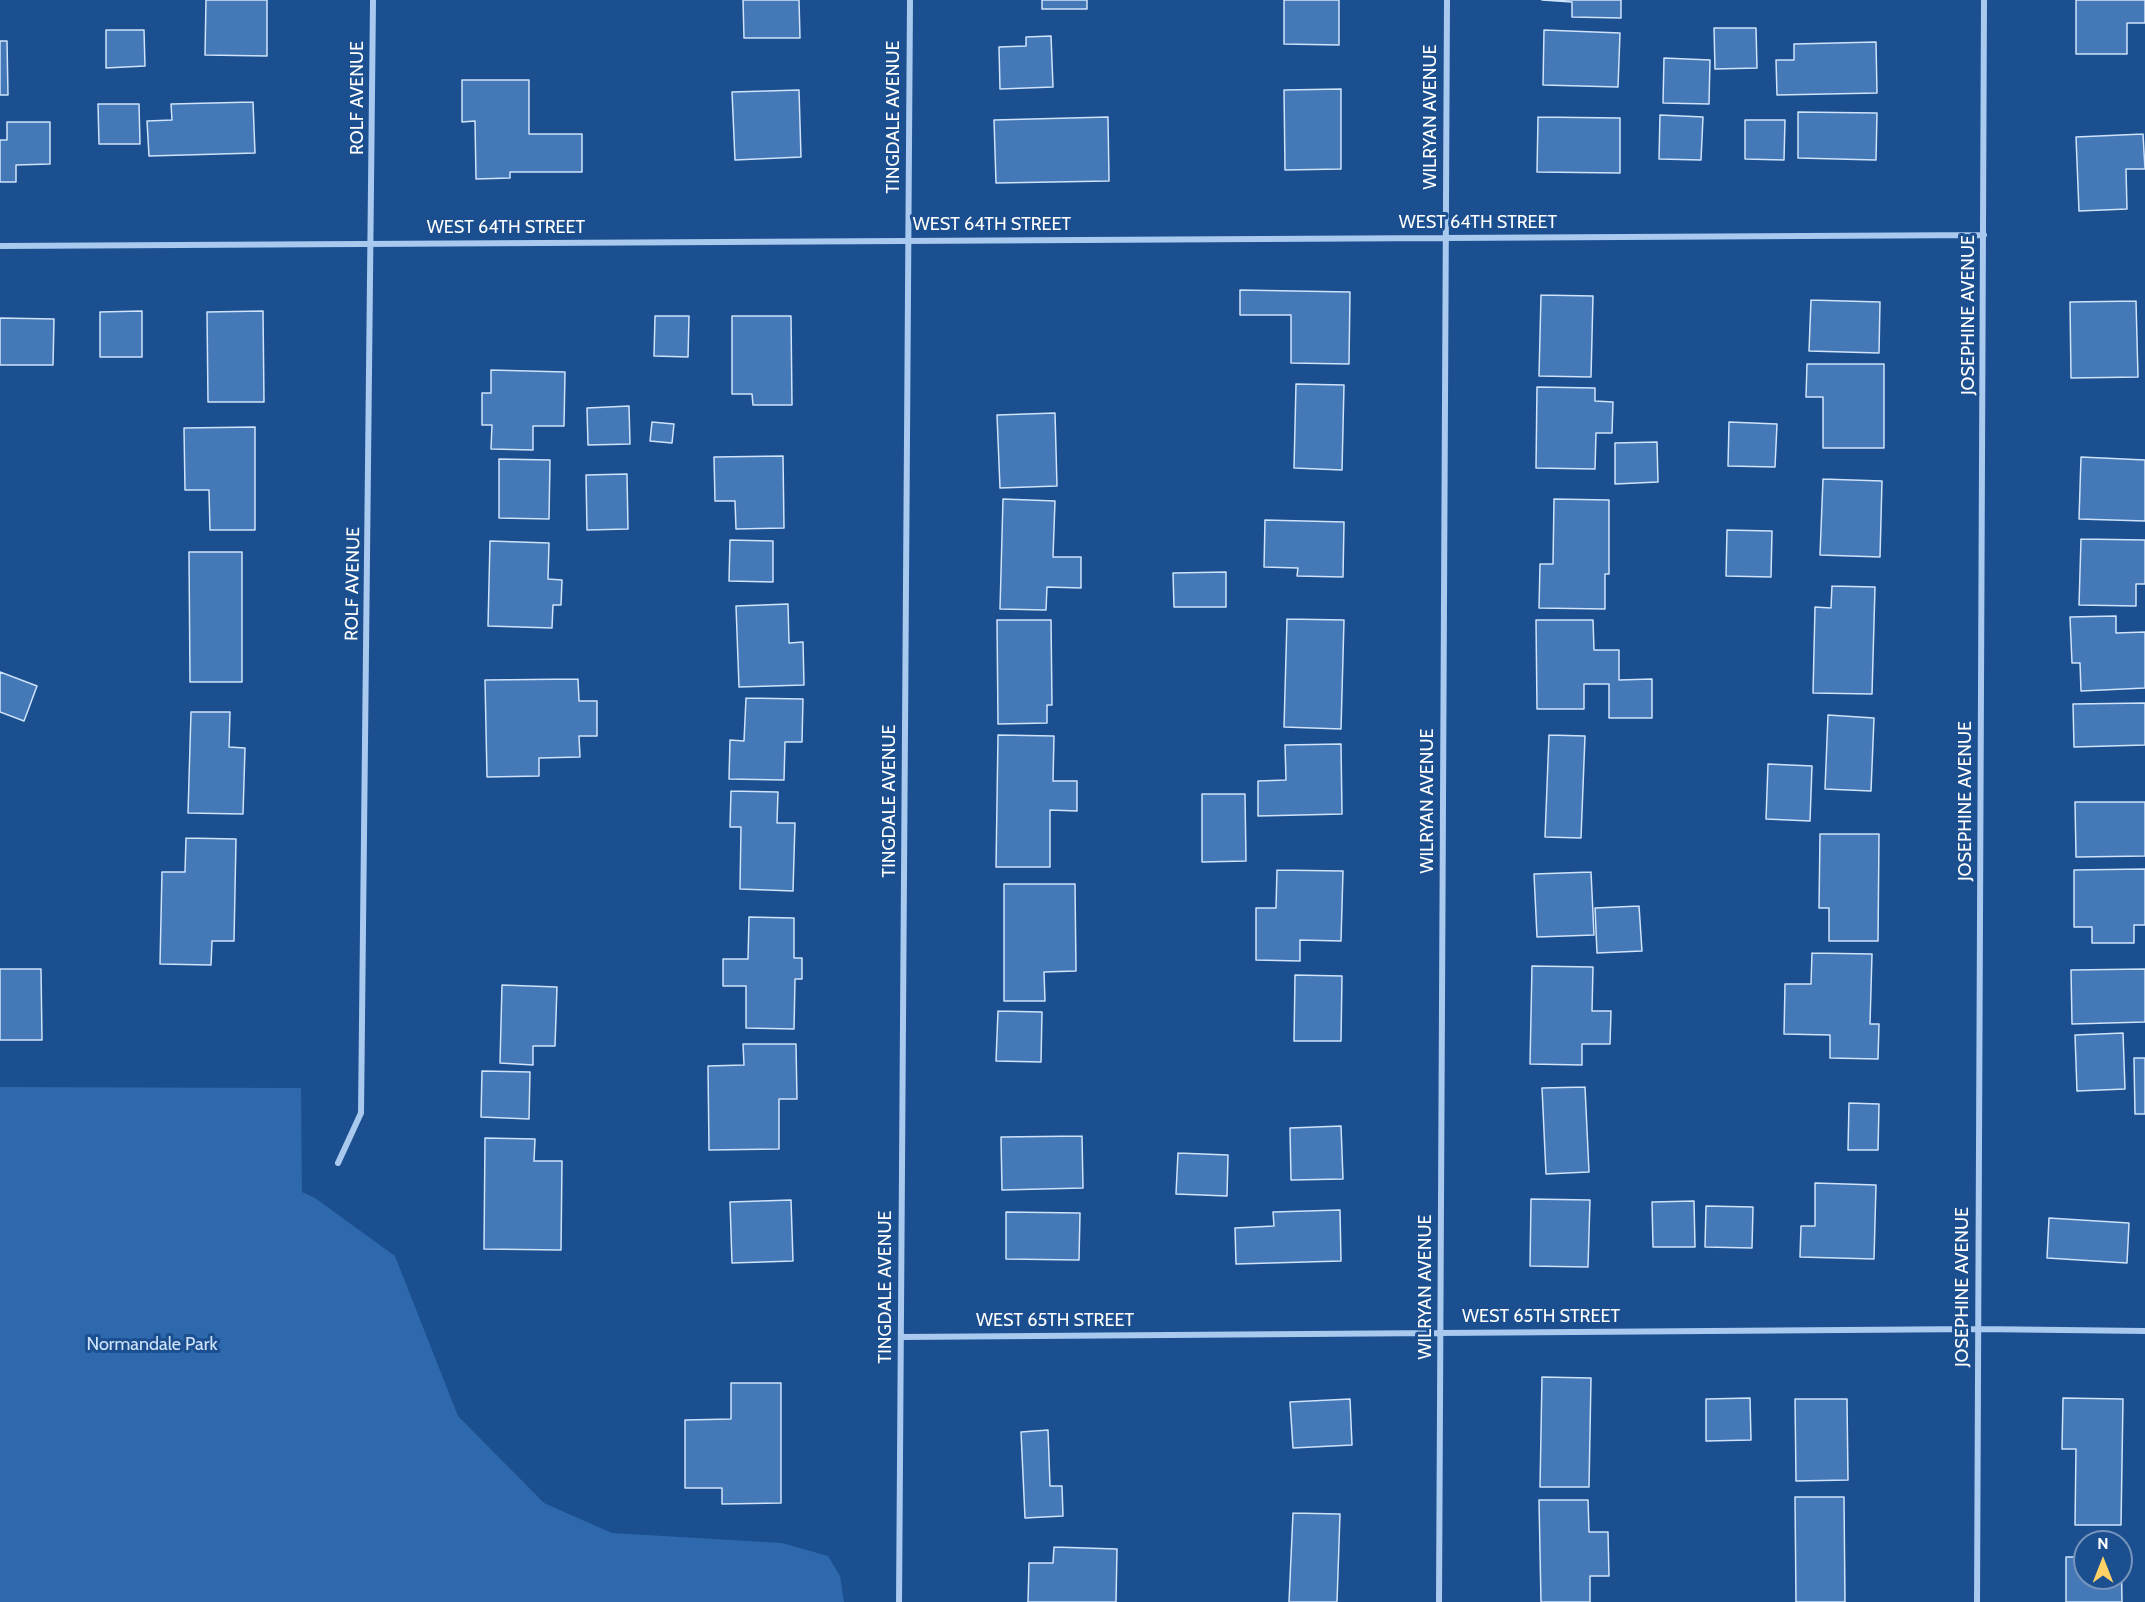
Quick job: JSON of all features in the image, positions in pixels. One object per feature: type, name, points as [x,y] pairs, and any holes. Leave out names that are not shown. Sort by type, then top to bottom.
[{"type":"street","name":"ROLF AVENUE","points":[[338,1163],[361,1113],[373,0]]},
{"type":"street","name":"TINGDALE AVENUE","points":[[899,1602],[910,0]]},
{"type":"street","name":"WILRYAN AVENUE","points":[[1439,1602],[1447,0]]},
{"type":"street","name":"JOSEPHINE AVENUE","points":[[1977,1602],[1984,0]]},
{"type":"street","name":"WEST 64TH STREET","points":[[0,246],[1984,235]]},
{"type":"street","name":"WEST 65TH STREET","points":[[901,1337],[1978,1329],[2145,1331]]},
{"type":"green space","name":"Normandale Park","points":[[0,1087],[301,1088],[302,1192],[315,1198],[395,1256],[458,1416],[544,1503],[612,1533],[782,1543],[828,1556],[840,1576],[844,1602],[0,1602]]},
{"type":"building","points":[[206,0],[267,0],[267,56],[205,55]]},
{"type":"building","points":[[743,0],[799,0],[800,38],[744,38]]},
{"type":"building","points":[[1042,0],[1087,0],[1087,9],[1042,9]]},
{"type":"building","points":[[1284,0],[1339,0],[1339,45],[1284,44]]},
{"type":"building","points":[[1542,0],[1621,0],[1621,18],[1572,17],[1572,2]]},
{"type":"building","points":[[2076,0],[2145,0],[2145,23],[2127,23],[2127,54],[2076,54]]},
{"type":"building","points":[[1714,28],[1756,28],[1757,68],[1715,69]]},
{"type":"building","points":[[106,30],[144,30],[145,66],[106,68]]},
{"type":"building","points":[[1544,30],[1620,33],[1618,87],[1543,85]]},
{"type":"building","points":[[1051,36],[1053,87],[1000,89],[999,47],[1026,46],[1026,37]]},
{"type":"building","points":[[0,41],[7,41],[8,95],[0,95]]},
{"type":"building","points":[[1876,42],[1877,93],[1777,95],[1776,60],[1794,60],[1794,44]]},
{"type":"building","points":[[1664,58],[1710,60],[1709,104],[1663,103]]},
{"type":"building","points":[[462,80],[529,80],[529,134],[582,134],[582,172],[510,172],[510,178],[476,179],[475,121],[462,122]]},
{"type":"building","points":[[1341,89],[1341,169],[1285,170],[1284,90]]},
{"type":"building","points":[[799,90],[801,157],[735,160],[732,92]]},
{"type":"building","points":[[253,102],[255,153],[149,156],[147,121],[172,120],[171,104]]},
{"type":"building","points":[[98,104],[139,104],[140,144],[99,144]]},
{"type":"building","points":[[1798,112],[1877,113],[1876,160],[1798,158]]},
{"type":"building","points":[[1660,115],[1703,117],[1701,160],[1659,159]]},
{"type":"building","points":[[1108,117],[1109,181],[996,183],[994,120]]},
{"type":"building","points":[[1538,117],[1620,118],[1620,173],[1537,172]]},
{"type":"building","points":[[1745,120],[1785,120],[1784,160],[1745,159]]},
{"type":"building","points":[[7,122],[50,122],[50,164],[16,165],[16,182],[0,182],[0,140],[7,140]]},
{"type":"building","points":[[2143,134],[2145,169],[2126,169],[2127,209],[2079,211],[2076,137]]},
{"type":"building","points":[[1240,290],[1350,292],[1349,364],[1291,363],[1291,315],[1240,315]]},
{"type":"building","points":[[1541,295],[1593,296],[1591,377],[1539,376]]},
{"type":"building","points":[[1811,300],[1880,302],[1879,353],[1809,351]]},
{"type":"building","points":[[2136,301],[2138,377],[2071,378],[2070,302]]},
{"type":"building","points":[[142,311],[142,357],[100,357],[100,312]]},
{"type":"building","points":[[263,311],[264,402],[208,402],[207,312]]},
{"type":"building","points":[[655,316],[689,316],[688,357],[654,356]]},
{"type":"building","points":[[732,316],[791,316],[792,405],[753,405],[752,394],[732,394]]},
{"type":"building","points":[[0,318],[54,319],[53,365],[0,365]]},
{"type":"building","points":[[1807,364],[1884,364],[1884,448],[1823,448],[1823,397],[1806,397]]},
{"type":"building","points":[[491,370],[565,372],[564,426],[533,426],[533,450],[491,449],[492,425],[482,425],[482,393],[491,393]]},
{"type":"building","points":[[1296,384],[1344,385],[1342,470],[1294,468]]},
{"type":"building","points":[[1537,387],[1595,388],[1595,401],[1613,402],[1612,433],[1596,433],[1595,469],[1536,468]]},
{"type":"building","points":[[629,406],[630,444],[588,445],[587,408]]},
{"type":"building","points":[[1055,413],[1057,486],[1000,488],[997,415]]},
{"type":"building","points":[[652,422],[674,424],[672,443],[650,441]]},
{"type":"building","points":[[1729,422],[1777,424],[1775,467],[1728,466]]},
{"type":"building","points":[[255,427],[255,530],[210,530],[209,490],[185,490],[184,428]]},
{"type":"building","points":[[1657,442],[1658,482],[1615,484],[1615,443]]},
{"type":"building","points":[[783,456],[784,528],[736,529],[735,501],[715,501],[714,457]]},
{"type":"building","points":[[2081,457],[2145,460],[2145,521],[2079,519]]},
{"type":"building","points":[[499,459],[550,460],[549,519],[499,518]]},
{"type":"building","points":[[627,474],[628,529],[587,530],[586,475]]},
{"type":"building","points":[[1823,479],[1882,481],[1880,557],[1820,555]]},
{"type":"building","points":[[1003,499],[1055,501],[1053,557],[1081,557],[1081,588],[1047,587],[1046,610],[1000,609]]},
{"type":"building","points":[[1554,499],[1609,500],[1609,574],[1605,574],[1605,609],[1539,608],[1540,564],[1553,564]]},
{"type":"building","points":[[1265,520],[1344,522],[1343,577],[1297,576],[1298,568],[1264,567]]},
{"type":"building","points":[[1727,530],[1772,531],[1771,577],[1726,576]]},
{"type":"building","points":[[2081,539],[2145,540],[2145,584],[2136,584],[2136,606],[2079,605]]},
{"type":"building","points":[[730,540],[773,541],[773,582],[729,581]]},
{"type":"building","points":[[490,541],[549,543],[548,579],[562,580],[561,605],[553,605],[552,628],[488,626]]},
{"type":"building","points":[[189,552],[242,552],[242,682],[190,682]]},
{"type":"building","points":[[1226,572],[1226,607],[1174,607],[1173,573]]},
{"type":"building","points":[[1832,586],[1875,587],[1872,694],[1813,693],[1815,607],[1831,608]]},
{"type":"building","points":[[788,604],[789,643],[803,642],[804,685],[739,687],[736,606]]},
{"type":"building","points":[[2116,616],[2116,633],[2145,632],[2145,688],[2081,691],[2080,663],[2072,663],[2070,617]]},
{"type":"building","points":[[1287,619],[1344,620],[1341,729],[1284,727]]},
{"type":"building","points":[[997,620],[1051,620],[1052,705],[1047,705],[1047,723],[998,724]]},
{"type":"building","points":[[1536,620],[1593,620],[1594,650],[1619,650],[1619,680],[1652,679],[1652,718],[1609,718],[1609,684],[1584,684],[1584,709],[1537,709]]},
{"type":"building","points":[[0,672],[37,686],[24,721],[0,712]]},
{"type":"building","points":[[578,679],[579,701],[597,701],[597,736],[579,736],[580,757],[539,758],[539,776],[487,777],[485,680]]},
{"type":"building","points":[[746,698],[803,699],[802,742],[785,742],[784,780],[729,779],[730,740],[744,741]]},
{"type":"building","points":[[2145,703],[2145,745],[2074,747],[2073,704]]},
{"type":"building","points":[[191,712],[230,712],[229,747],[245,748],[243,814],[188,813]]},
{"type":"building","points":[[1828,715],[1874,718],[1871,791],[1825,789]]},
{"type":"building","points":[[998,735],[1054,736],[1053,781],[1077,781],[1077,811],[1050,810],[1050,867],[996,867]]},
{"type":"building","points":[[1549,735],[1585,736],[1581,838],[1545,837]]},
{"type":"building","points":[[1341,744],[1342,814],[1258,816],[1258,781],[1286,780],[1285,745]]},
{"type":"building","points":[[1768,764],[1812,766],[1810,821],[1766,819]]},
{"type":"building","points":[[731,791],[778,792],[777,823],[795,823],[793,891],[740,889],[741,827],[730,827]]},
{"type":"building","points":[[1202,794],[1245,794],[1246,861],[1202,862]]},
{"type":"building","points":[[2075,802],[2145,802],[2145,856],[2076,857]]},
{"type":"building","points":[[1820,834],[1879,834],[1878,941],[1829,941],[1829,908],[1819,908]]},
{"type":"building","points":[[186,838],[236,839],[234,941],[212,941],[211,965],[160,964],[162,872],[185,872]]},
{"type":"building","points":[[2145,869],[2145,925],[2134,925],[2134,943],[2092,943],[2092,927],[2074,927],[2074,870]]},
{"type":"building","points":[[1277,870],[1343,871],[1341,941],[1300,940],[1300,961],[1256,960],[1256,908],[1276,908]]},
{"type":"building","points":[[1591,872],[1594,935],[1537,937],[1534,874]]},
{"type":"building","points":[[1004,884],[1075,884],[1076,971],[1044,972],[1045,1001],[1004,1001]]},
{"type":"building","points":[[1639,906],[1642,951],[1597,953],[1595,908]]},
{"type":"building","points":[[749,917],[794,918],[794,958],[802,958],[802,979],[795,979],[794,1029],[746,1028],[746,986],[723,986],[723,959],[748,959]]},
{"type":"building","points":[[1812,953],[1872,954],[1870,1024],[1879,1024],[1878,1059],[1830,1058],[1830,1035],[1784,1034],[1785,984],[1811,984]]},
{"type":"building","points":[[1532,966],[1593,967],[1592,1011],[1611,1011],[1610,1044],[1582,1044],[1582,1065],[1530,1064]]},
{"type":"building","points":[[0,969],[41,969],[42,1040],[0,1040]]},
{"type":"building","points":[[2145,969],[2145,1022],[2072,1024],[2071,970]]},
{"type":"building","points":[[1295,975],[1342,976],[1341,1041],[1294,1041]]},
{"type":"building","points":[[502,985],[557,987],[555,1046],[533,1046],[533,1065],[500,1063]]},
{"type":"building","points":[[998,1011],[1042,1012],[1041,1062],[996,1061]]},
{"type":"building","points":[[2123,1033],[2125,1089],[2077,1091],[2075,1035]]},
{"type":"building","points":[[743,1044],[796,1044],[797,1099],[779,1099],[779,1149],[709,1150],[708,1066],[744,1065]]},
{"type":"building","points":[[2134,1058],[2145,1058],[2145,1114],[2135,1114]]},
{"type":"building","points":[[482,1071],[530,1072],[529,1119],[481,1117]]},
{"type":"building","points":[[1585,1087],[1589,1172],[1546,1174],[1542,1088]]},
{"type":"building","points":[[1849,1103],[1879,1104],[1878,1150],[1848,1150]]},
{"type":"building","points":[[1341,1126],[1343,1179],[1291,1180],[1290,1128]]},
{"type":"building","points":[[1082,1136],[1083,1188],[1002,1190],[1001,1137]]},
{"type":"building","points":[[485,1138],[535,1139],[534,1161],[562,1161],[561,1250],[484,1249]]},
{"type":"building","points":[[1178,1153],[1228,1155],[1227,1196],[1176,1194]]},
{"type":"building","points":[[1815,1183],[1876,1185],[1874,1259],[1800,1257],[1801,1226],[1815,1226]]},
{"type":"building","points":[[1531,1199],[1590,1200],[1588,1267],[1530,1266]]},
{"type":"building","points":[[791,1200],[793,1261],[732,1263],[730,1202]]},
{"type":"building","points":[[1694,1201],[1695,1247],[1653,1247],[1652,1202]]},
{"type":"building","points":[[1706,1206],[1753,1207],[1752,1248],[1705,1247]]},
{"type":"building","points":[[1340,1210],[1341,1261],[1236,1264],[1235,1228],[1274,1226],[1273,1212]]},
{"type":"building","points":[[1006,1212],[1080,1213],[1079,1260],[1006,1259]]},
{"type":"building","points":[[2049,1218],[2129,1223],[2127,1263],[2047,1258]]},
{"type":"building","points":[[1542,1377],[1591,1378],[1589,1487],[1540,1487]]},
{"type":"building","points":[[731,1383],[781,1383],[781,1503],[722,1504],[722,1488],[685,1488],[685,1420],[731,1419]]},
{"type":"building","points":[[1750,1398],[1751,1440],[1706,1441],[1706,1399]]},
{"type":"building","points":[[2063,1398],[2123,1399],[2121,1525],[2075,1525],[2076,1449],[2062,1449]]},
{"type":"building","points":[[1350,1399],[1352,1445],[1293,1448],[1290,1402]]},
{"type":"building","points":[[1795,1399],[1847,1399],[1848,1480],[1796,1481]]},
{"type":"building","points":[[1048,1430],[1050,1486],[1062,1486],[1063,1516],[1025,1518],[1021,1432]]},
{"type":"building","points":[[1795,1497],[1844,1497],[1845,1602],[1796,1602]]},
{"type":"building","points":[[1539,1500],[1588,1500],[1589,1532],[1608,1532],[1609,1576],[1590,1576],[1590,1602],[1541,1602]]},
{"type":"building","points":[[1293,1513],[1340,1514],[1337,1602],[1289,1602]]},
{"type":"building","points":[[1054,1547],[1117,1549],[1116,1602],[1028,1602],[1029,1563],[1053,1563]]},
{"type":"building","points":[[2066,1557],[2073,1557],[2073,1590],[2122,1590],[2122,1602],[2066,1602]]}]
